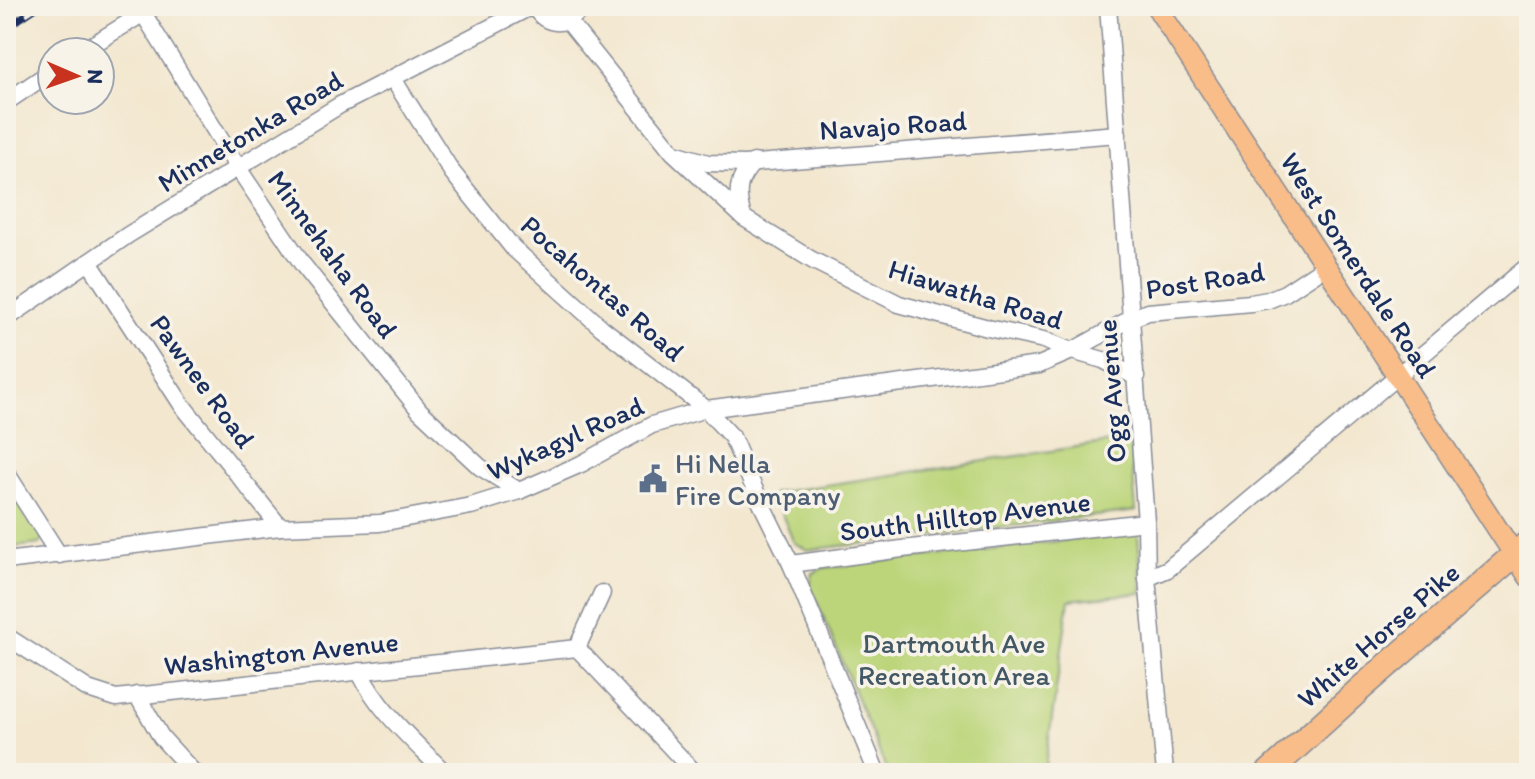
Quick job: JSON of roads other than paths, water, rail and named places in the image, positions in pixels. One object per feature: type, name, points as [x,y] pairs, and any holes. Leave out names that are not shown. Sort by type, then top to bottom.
[{"type":"highway","name":"White Horse Pike","points":[[1268,773],[1522,548]]},
{"type":"main road","name":"West Somerdale Road","points":[[1156,6],[1398,376],[1522,548],[1529,577]]},
{"type":"street","name":"Hiawatha Road","points":[[533,6],[543,19],[559,23],[568,21],[673,152],[744,218],[812,260],[899,304],[1044,340],[1072,351],[1132,318]]},
{"type":"street","name":"Minnetonka Road","points":[[6,319],[128,235],[340,105],[533,6]]},
{"type":"street","points":[[568,21],[582,6]]},
{"type":"street","name":"Ogg Avenue","points":[[1108,6],[1146,522],[1147,578],[1165,773]]},
{"type":"street","points":[[107,36],[149,10]]},
{"type":"street","name":"Minnehaha Road","points":[[149,10],[238,168],[303,265],[420,411],[480,467],[519,491]]},
{"type":"street","name":"Pocahontas Road","points":[[393,79],[452,172],[513,248],[602,328],[706,409],[732,437],[791,564],[877,773]]},
{"type":"street","points":[[6,102],[36,82]]},
{"type":"street","name":"Navajo Road","points":[[673,152],[708,163],[744,164],[1118,134]]},
{"type":"street","points":[[744,218],[738,199],[739,185],[745,171],[754,162]]},
{"type":"street","name":"Pawnee Road","points":[[89,262],[182,405],[280,527]]},
{"type":"street","points":[[1147,578],[1168,569],[1529,265]]},
{"type":"street","name":"Post Road","points":[[1132,318],[1148,312],[1268,300],[1285,293],[1326,266]]},
{"type":"street","points":[[1072,351],[1103,360],[1136,377]]},
{"type":"street","name":"Wykagyl Road","points":[[6,561],[280,527],[380,523],[471,506],[519,491],[581,464],[652,425],[706,409],[1039,365],[1072,351]]},
{"type":"street","points":[[6,472],[59,555]]},
{"type":"street","name":"South Hilltop Avenue","points":[[791,564],[1146,522]]},
{"type":"street","points":[[602,593],[577,648],[695,773]]},
{"type":"street","name":"Washington Avenue","points":[[6,636],[88,689],[116,698],[577,648]]},
{"type":"street","points":[[359,671],[381,707],[445,773]]},
{"type":"street","points":[[137,695],[161,737],[194,773]]},
{"type":"railway","points":[[6,28],[39,6]]},
{"type":"place","name":"Hi Nella Fire Company","points":[[653,479]]},
{"type":"park label","name":"Dartmouth Ave Recreation Area","points":[[954,659]]}]
